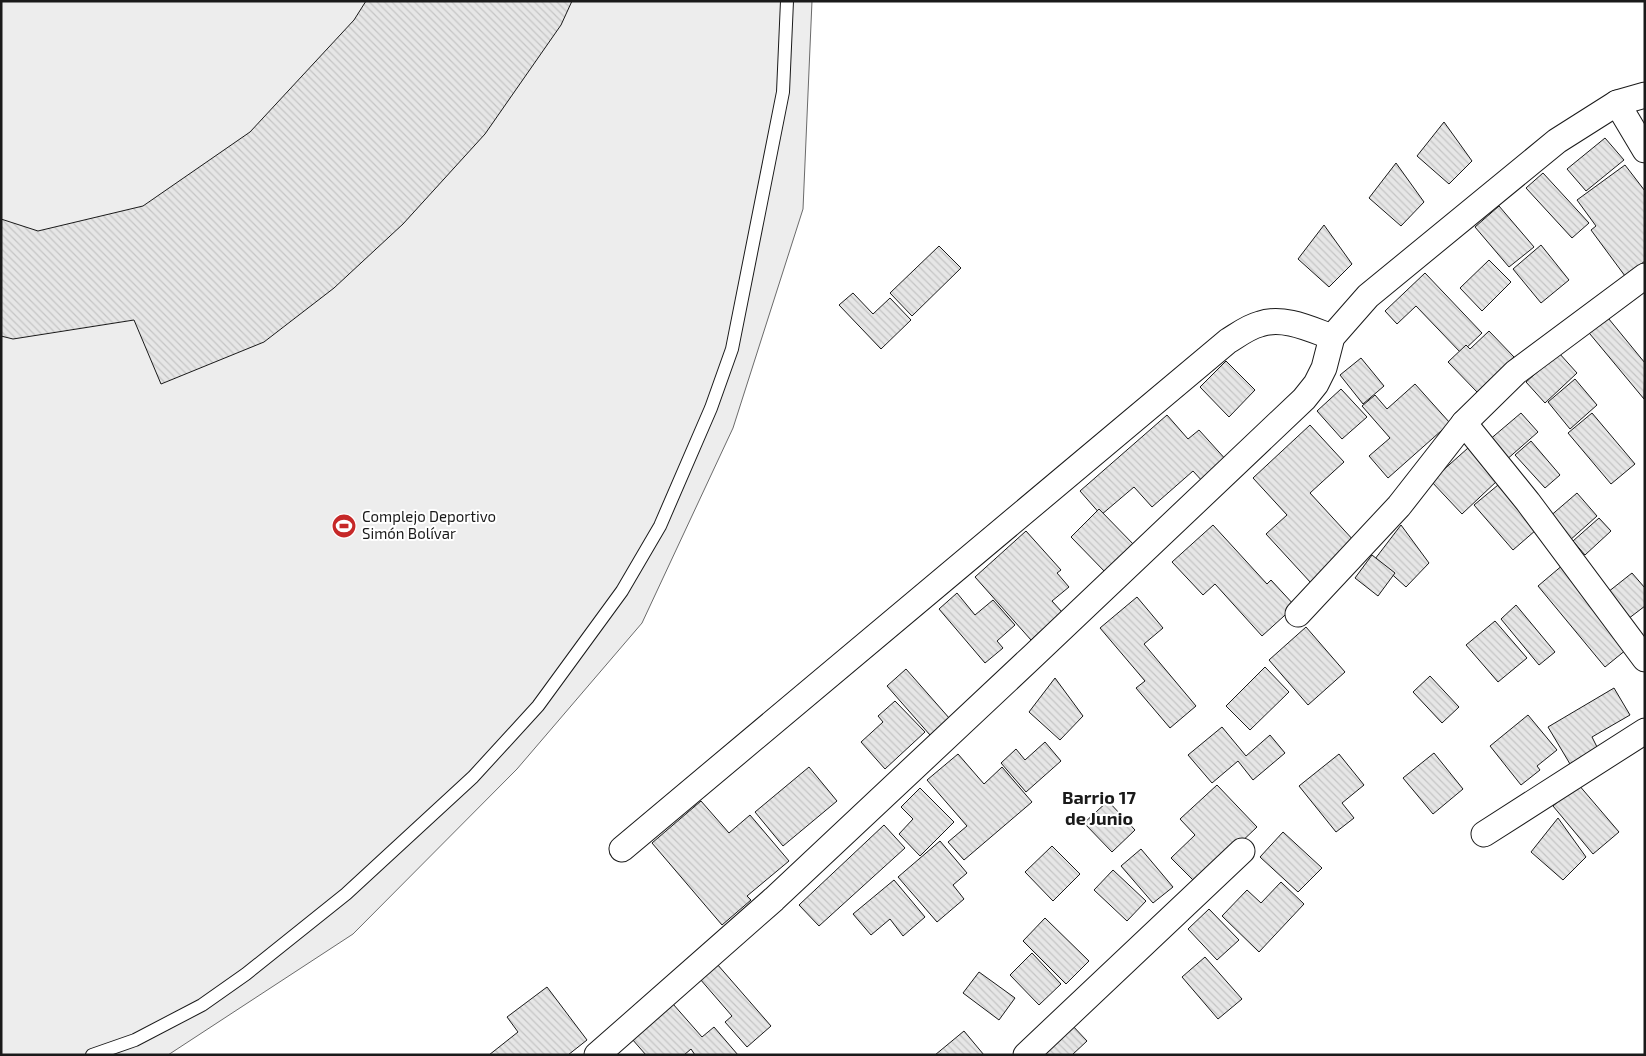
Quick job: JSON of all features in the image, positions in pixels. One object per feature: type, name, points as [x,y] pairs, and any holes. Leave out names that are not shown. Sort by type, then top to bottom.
[{"type":"street","points":[[597,1055],[774,899],[1304,399],[1316,384],[1324,368],[1332,338],[1368,296],[1557,141],[1617,103],[1645,95]]},
{"type":"street","points":[[1617,103],[1645,150]]},
{"type":"street","points":[[1298,614],[1399,506],[1464,422],[1516,372],[1645,276]]},
{"type":"street","points":[[622,849],[1228,341],[1261,323],[1278,322],[1299,324],[1332,338]]},
{"type":"street","points":[[1464,422],[1528,502],[1645,659]]},
{"type":"street","points":[[1484,834],[1645,731]]},
{"type":"street","points":[[1026,1055],[1242,851]]},
{"type":"lane","points":[[92,1055],[135,1040],[202,1005],[246,974],[346,894],[473,777],[538,706],[622,591],[660,526],[711,408],[732,349],[783,92],[786,1]]},
{"type":"shaded area","name":"Complejo Deportivo Simón Bolívar","points":[[1,1],[812,1],[803,209],[733,428],[642,623],[517,769],[353,934],[168,1055],[1,1055]]},
{"type":"building","points":[[366,1],[572,1],[561,25],[485,134],[403,224],[334,288],[264,342],[161,384],[134,320],[13,339],[1,336],[1,219],[38,231],[143,206],[250,132],[354,20]]},
{"type":"building","points":[[1444,122],[1472,161],[1449,184],[1417,156]]},
{"type":"building","points":[[1605,138],[1624,160],[1586,191],[1567,169]]},
{"type":"building","points":[[1396,163],[1424,202],[1401,226],[1369,198]]},
{"type":"building","points":[[1625,165],[1645,191],[1645,261],[1625,276],[1591,230],[1596,226],[1577,200]]},
{"type":"building","points":[[1543,173],[1589,223],[1572,238],[1526,188]]},
{"type":"building","points":[[1499,206],[1534,247],[1509,267],[1475,227]]},
{"type":"building","points":[[1324,225],[1352,264],[1329,287],[1298,259]]},
{"type":"building","points":[[1541,245],[1569,280],[1541,303],[1513,269]]},
{"type":"building","points":[[939,246],[961,268],[912,316],[890,293]]},
{"type":"building","points":[[1489,260],[1511,282],[1482,311],[1460,288]]},
{"type":"building","points":[[1425,273],[1482,333],[1461,353],[1416,306],[1397,324],[1385,311]]},
{"type":"building","points":[[853,293],[873,314],[890,298],[911,320],[881,349],[839,305]]},
{"type":"building","points":[[1604,313],[1645,363],[1644,399],[1585,328]]},
{"type":"building","points":[[1489,331],[1514,357],[1477,392],[1448,362],[1466,345],[1470,349]]},
{"type":"building","points":[[1559,353],[1577,373],[1545,403],[1526,382]]},
{"type":"building","points":[[1361,358],[1384,386],[1363,404],[1340,375]]},
{"type":"building","points":[[1226,361],[1255,390],[1229,417],[1200,387]]},
{"type":"building","points":[[1575,379],[1597,405],[1570,429],[1548,402]]},
{"type":"building","points":[[1415,384],[1450,423],[1388,478],[1369,456],[1390,438],[1362,406],[1375,395],[1387,409]]},
{"type":"building","points":[[1341,389],[1367,417],[1342,439],[1317,411]]},
{"type":"building","points":[[1521,413],[1538,432],[1505,461],[1488,441]]},
{"type":"building","points":[[1592,413],[1635,464],[1611,484],[1568,433]]},
{"type":"building","points":[[1167,415],[1188,439],[1199,430],[1228,462],[1204,483],[1193,471],[1152,507],[1134,487],[1101,515],[1080,491]]},
{"type":"building","points":[[1310,425],[1344,462],[1310,493],[1355,542],[1311,583],[1266,534],[1287,515],[1253,478]]},
{"type":"building","points":[[1531,441],[1560,475],[1545,488],[1515,455]]},
{"type":"building","points":[[1468,448],[1498,480],[1462,514],[1431,481]]},
{"type":"building","points":[[1498,485],[1536,530],[1513,550],[1474,505]]},
{"type":"building","points":[[1577,493],[1597,516],[1569,541],[1548,518]]},
{"type":"building","points":[[1099,509],[1136,547],[1108,575],[1071,537]]},
{"type":"building","points":[[1599,518],[1611,531],[1585,555],[1573,541]]},
{"type":"building","points":[[1213,525],[1267,584],[1271,580],[1295,606],[1262,636],[1215,584],[1203,595],[1172,562]]},
{"type":"building","points":[[1401,525],[1429,563],[1406,587],[1375,559]]},
{"type":"building","points":[[1026,531],[1061,570],[1057,573],[1069,587],[1052,601],[1062,612],[1031,640],[975,577]]},
{"type":"building","points":[[1372,555],[1395,573],[1378,596],[1355,578]]},
{"type":"building","points":[[1564,564],[1632,645],[1605,667],[1538,586]]},
{"type":"building","points":[[1632,573],[1645,588],[1645,606],[1624,622],[1603,596]]},
{"type":"building","points":[[957,593],[975,615],[993,600],[1015,625],[997,641],[1003,648],[985,663],[939,609]]},
{"type":"building","points":[[1137,597],[1163,628],[1144,644],[1196,706],[1170,728],[1136,688],[1145,681],[1100,628]]},
{"type":"building","points":[[1516,605],[1555,652],[1539,665],[1501,619]]},
{"type":"building","points":[[1495,621],[1527,658],[1498,682],[1466,645]]},
{"type":"building","points":[[1306,627],[1345,672],[1308,705],[1269,660]]},
{"type":"building","points":[[1265,667],[1289,692],[1250,730],[1226,706]]},
{"type":"building","points":[[906,669],[950,719],[930,735],[887,686]]},
{"type":"building","points":[[1430,676],[1459,707],[1442,723],[1413,692]]},
{"type":"building","points":[[1055,678],[1083,716],[1060,740],[1029,712]]},
{"type":"building","points":[[1614,688],[1630,715],[1592,737],[1597,747],[1570,764],[1548,727]]},
{"type":"building","points":[[895,701],[925,732],[885,769],[861,742],[883,722],[878,716]]},
{"type":"building","points":[[1528,715],[1557,750],[1537,766],[1540,770],[1521,785],[1490,746]]},
{"type":"building","points":[[1222,727],[1246,756],[1270,735],[1285,753],[1253,780],[1238,761],[1212,783],[1188,755]]},
{"type":"building","points":[[1045,742],[1061,761],[1026,792],[1001,763],[1016,749],[1025,760]]},
{"type":"building","points":[[1434,753],[1463,789],[1433,814],[1403,778]]},
{"type":"building","points":[[958,754],[984,784],[1002,767],[1032,802],[964,860],[948,842],[967,826],[927,780]]},
{"type":"building","points":[[1339,754],[1364,785],[1342,803],[1354,818],[1336,832],[1299,786]]},
{"type":"building","points":[[809,767],[837,801],[783,846],[755,812]]},
{"type":"building","points":[[1578,784],[1619,832],[1593,854],[1553,806]]},
{"type":"building","points":[[1217,785],[1257,827],[1197,884],[1171,858],[1195,835],[1180,819]]},
{"type":"building","points":[[920,788],[954,822],[920,856],[899,834],[913,819],[901,807]]},
{"type":"building","points":[[701,801],[729,833],[750,815],[789,861],[747,896],[751,900],[722,925],[652,843]]},
{"type":"building","points":[[1108,801],[1135,830],[1112,852],[1084,823]]},
{"type":"building","points":[[1558,818],[1586,857],[1563,880],[1531,852]]},
{"type":"building","points":[[884,825],[905,848],[819,926],[799,905]]},
{"type":"building","points":[[1283,832],[1322,868],[1298,892],[1260,857]]},
{"type":"building","points":[[940,841],[967,873],[953,885],[964,899],[937,922],[898,877]]},
{"type":"building","points":[[1052,846],[1080,874],[1053,901],[1025,872]]},
{"type":"building","points":[[1141,849],[1173,887],[1153,903],[1121,866]]},
{"type":"building","points":[[1113,870],[1146,901],[1127,921],[1094,890]]},
{"type":"building","points":[[894,880],[925,917],[903,936],[890,919],[871,935],[853,914]]},
{"type":"building","points":[[1281,882],[1304,904],[1259,952],[1222,916],[1247,890],[1261,903]]},
{"type":"building","points":[[1209,909],[1239,940],[1217,960],[1188,929]]},
{"type":"building","points":[[1045,918],[1089,961],[1066,984],[1023,941]]},
{"type":"building","points":[[1032,953],[1061,984],[1039,1005],[1010,975]]},
{"type":"building","points":[[1205,957],[1242,999],[1218,1019],[1182,977]]},
{"type":"building","points":[[717,964],[771,1026],[747,1047],[725,1022],[732,1016],[700,979]]},
{"type":"building","points":[[979,972],[1015,998],[999,1020],[963,993]]},
{"type":"building","points":[[547,987],[587,1040],[568,1055],[489,1055],[518,1032],[507,1017]]},
{"type":"building","points":[[673,1004],[702,1037],[714,1027],[738,1055],[695,1055],[691,1049],[684,1055],[646,1055],[632,1039]]},
{"type":"building","points":[[1071,1024],[1087,1041],[1072,1055],[1037,1055]]},
{"type":"building","points":[[964,1031],[984,1055],[935,1055]]},
{"type":"place","name":"Complejo Deportivo Simón Bolívar","points":[[344,526]]},
{"type":"district","name":"Barrio 17 de Junio","points":[[1099,808]]}]
